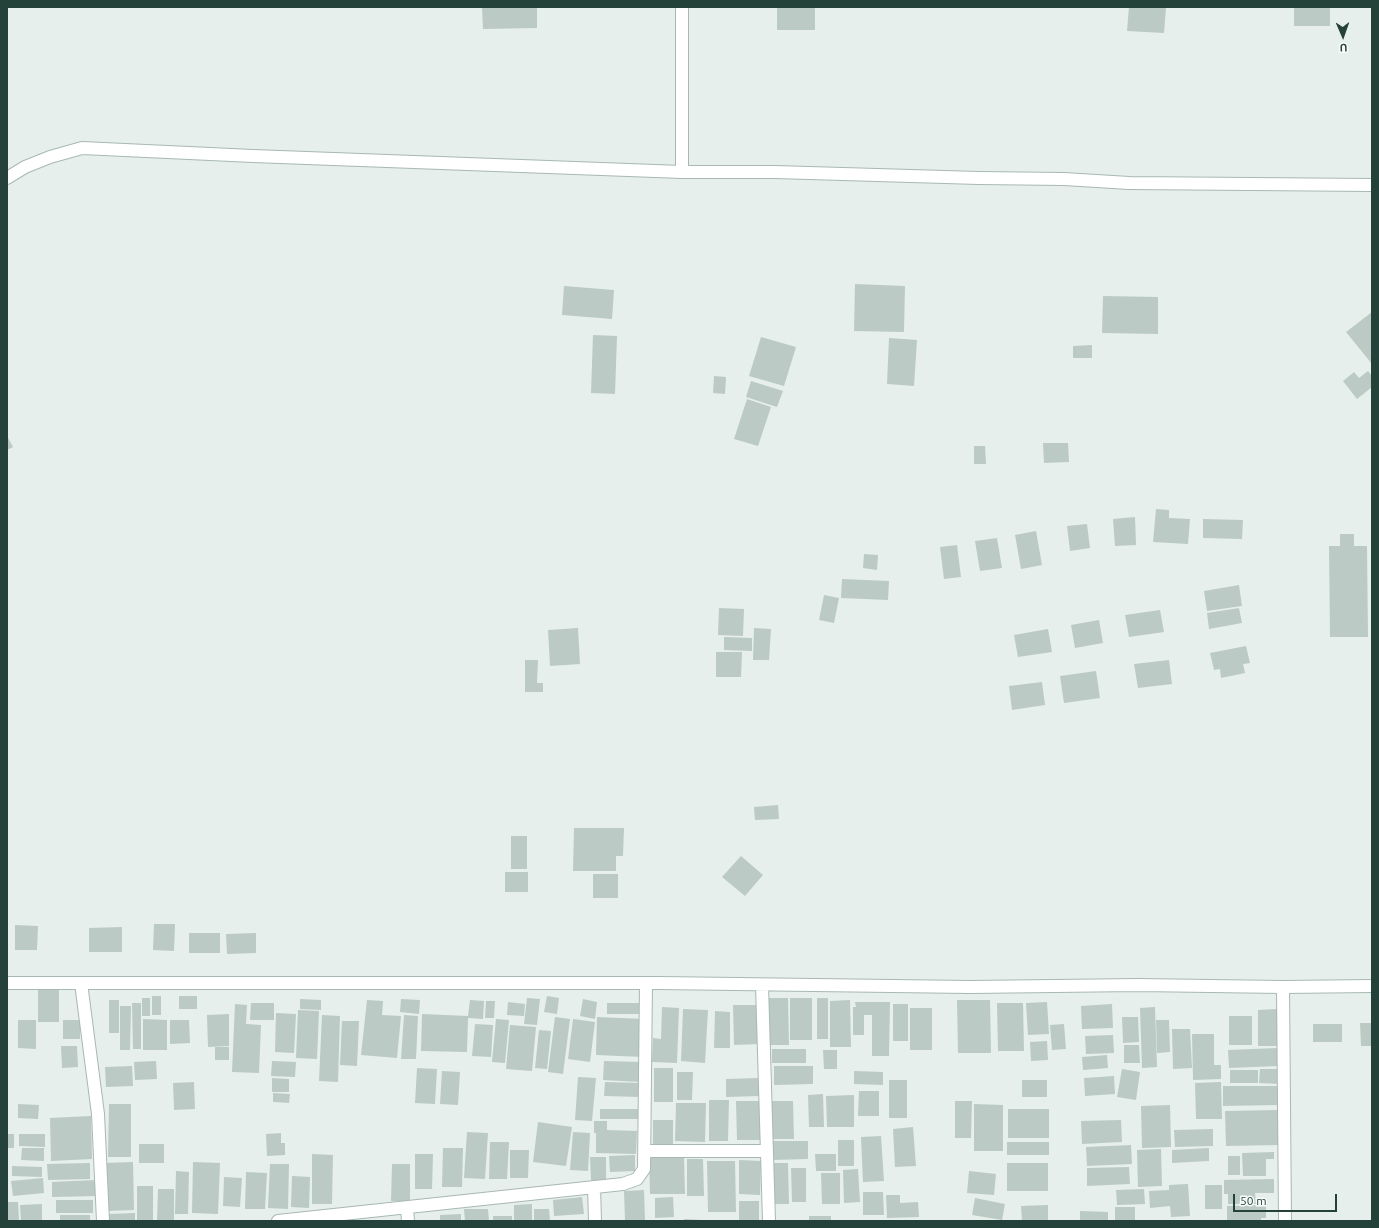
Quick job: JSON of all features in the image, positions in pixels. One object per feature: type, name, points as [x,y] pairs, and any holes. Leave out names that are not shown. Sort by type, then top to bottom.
[{"type":"street","points":[[682,7],[682,172]]},
{"type":"street","points":[[7,178],[25,167],[50,157],[82,148],[682,172],[775,172],[971,178],[1064,179],[1137,183],[1372,185]]},
{"type":"street","points":[[7,983],[646,983],[970,987],[1138,985],[1283,987],[1372,986]]},
{"type":"street","points":[[81,983],[98,1114],[103,1221]]},
{"type":"street","points":[[278,1221],[623,1184],[637,1179],[644,1169],[645,1151],[646,983]]},
{"type":"street","points":[[762,985],[769,1221]]},
{"type":"street","points":[[1283,987],[1285,1221]]},
{"type":"street","points":[[645,1151],[767,1151]]},
{"type":"street","points":[[594,1187],[595,1221]]},
{"type":"street","points":[[407,1208],[408,1221]]},
{"type":"building","points":[[482,7],[537,7],[537,28],[483,29]]},
{"type":"building","points":[[777,7],[815,7],[815,30],[777,30]]},
{"type":"building","points":[[1129,7],[1166,7],[1164,33],[1127,31]]},
{"type":"building","points":[[1294,7],[1330,7],[1330,26],[1294,26]]},
{"type":"building","points":[[855,284],[905,286],[904,332],[854,331]]},
{"type":"building","points":[[564,286],[614,290],[612,319],[562,315]]},
{"type":"building","points":[[1103,296],[1158,297],[1158,334],[1102,333]]},
{"type":"building","points":[[1372,312],[1372,364],[1346,332]]},
{"type":"building","points":[[593,335],[617,336],[615,394],[591,393]]},
{"type":"building","points":[[761,337],[796,347],[784,386],[749,376]]},
{"type":"building","points":[[889,338],[917,340],[914,386],[887,384]]},
{"type":"building","points":[[1092,345],[1092,358],[1073,358],[1073,346]]},
{"type":"building","points":[[1368,371],[1372,376],[1372,387],[1357,399],[1343,381],[1354,372],[1359,378]]},
{"type":"building","points":[[714,376],[726,377],[725,394],[713,393]]},
{"type":"building","points":[[751,381],[783,391],[777,407],[746,397]]},
{"type":"building","points":[[747,399],[771,407],[758,446],[734,439]]},
{"type":"building","points":[[7,436],[13,447],[7,450]]},
{"type":"building","points":[[1043,443],[1068,443],[1069,462],[1044,463]]},
{"type":"building","points":[[974,446],[985,446],[986,464],[974,464]]},
{"type":"building","points":[[1156,509],[1169,510],[1169,518],[1190,519],[1188,544],[1153,542]]},
{"type":"building","points":[[1135,517],[1136,545],[1115,546],[1113,519]]},
{"type":"building","points":[[1203,519],[1243,520],[1242,539],[1203,538]]},
{"type":"building","points":[[1087,524],[1090,548],[1070,551],[1067,526]]},
{"type":"building","points":[[1036,531],[1042,565],[1021,569],[1015,535]]},
{"type":"building","points":[[1340,534],[1354,534],[1354,546],[1367,546],[1368,637],[1330,637],[1329,546],[1340,546]]},
{"type":"building","points":[[997,538],[1002,568],[980,571],[975,541]]},
{"type":"building","points":[[957,545],[961,577],[944,579],[940,547]]},
{"type":"building","points":[[864,554],[878,555],[877,570],[863,568]]},
{"type":"building","points":[[842,579],[889,581],[888,600],[841,598]]},
{"type":"building","points":[[1239,585],[1242,606],[1207,611],[1204,591]]},
{"type":"building","points":[[824,595],[839,598],[834,623],[819,620]]},
{"type":"building","points":[[719,608],[744,609],[743,636],[718,635]]},
{"type":"building","points":[[1239,608],[1242,623],[1209,629],[1207,613]]},
{"type":"building","points":[[1160,610],[1164,632],[1129,637],[1125,615]]},
{"type":"building","points":[[1099,620],[1103,643],[1075,648],[1071,625]]},
{"type":"building","points":[[578,628],[580,664],[550,666],[548,630]]},
{"type":"building","points":[[754,628],[771,629],[769,660],[753,660]]},
{"type":"building","points":[[1048,629],[1052,652],[1018,657],[1014,635]]},
{"type":"building","points":[[724,637],[752,638],[752,651],[724,650]]},
{"type":"building","points":[[1246,646],[1250,663],[1243,664],[1245,673],[1221,678],[1220,669],[1214,670],[1210,653]]},
{"type":"building","points":[[716,652],[742,652],[741,677],[716,677]]},
{"type":"building","points":[[525,660],[538,660],[537,683],[543,683],[543,692],[525,692]]},
{"type":"building","points":[[1169,660],[1172,684],[1138,688],[1134,664]]},
{"type":"building","points":[[1096,671],[1100,698],[1064,703],[1060,676]]},
{"type":"building","points":[[1042,682],[1045,705],[1012,710],[1009,686]]},
{"type":"building","points":[[778,805],[779,819],[755,820],[754,807]]},
{"type":"building","points":[[574,828],[624,828],[623,856],[616,856],[616,871],[573,871]]},
{"type":"building","points":[[511,836],[527,836],[527,869],[511,869]]},
{"type":"building","points":[[741,856],[763,875],[745,896],[722,877]]},
{"type":"building","points":[[505,872],[528,872],[528,892],[505,892]]},
{"type":"building","points":[[593,874],[618,874],[618,898],[593,898]]},
{"type":"building","points":[[154,924],[175,924],[174,951],[153,950]]},
{"type":"building","points":[[15,925],[38,926],[37,950],[15,950]]},
{"type":"building","points":[[122,927],[122,952],[89,952],[89,928]]},
{"type":"building","points":[[189,933],[220,933],[220,953],[189,953]]},
{"type":"building","points":[[256,933],[256,953],[227,954],[226,934]]},
{"type":"building","points":[[38,988],[59,988],[59,1022],[38,1022]]},
{"type":"building","points":[[152,996],[161,996],[161,1015],[152,1015]]},
{"type":"building","points":[[179,996],[197,996],[197,1009],[179,1009]]},
{"type":"building","points":[[547,996],[559,998],[557,1014],[544,1012]]},
{"type":"building","points":[[142,998],[150,998],[150,1016],[142,1016]]},
{"type":"building","points":[[527,998],[540,999],[537,1025],[524,1024]]},
{"type":"building","points":[[767,998],[788,998],[789,1045],[768,1045]]},
{"type":"building","points":[[790,998],[812,998],[812,1040],[790,1040]]},
{"type":"building","points":[[817,998],[828,998],[828,1039],[817,1039]]},
{"type":"building","points":[[300,999],[321,1000],[321,1010],[300,1009]]},
{"type":"building","points":[[401,999],[420,1000],[419,1014],[400,1012]]},
{"type":"building","points":[[583,999],[597,1002],[595,1019],[580,1016]]},
{"type":"building","points":[[109,1000],[119,1000],[119,1033],[109,1033]]},
{"type":"building","points":[[367,1000],[383,1001],[382,1015],[401,1016],[397,1058],[361,1055]]},
{"type":"building","points":[[470,1000],[484,1001],[483,1019],[468,1018],[467,1052],[421,1051],[422,1014],[468,1016]]},
{"type":"building","points":[[850,1000],[851,1047],[830,1047],[830,1001]]},
{"type":"building","points":[[957,1000],[990,1000],[991,1053],[958,1053]]},
{"type":"building","points":[[486,1001],[495,1001],[494,1018],[485,1018]]},
{"type":"building","points":[[508,1002],[525,1004],[524,1016],[507,1015]]},
{"type":"building","points":[[855,1002],[890,1002],[889,1056],[872,1056],[872,1015],[864,1015],[864,1035],[853,1035],[853,1007],[856,1007]]},
{"type":"building","points":[[1047,1002],[1049,1034],[1028,1035],[1026,1003]]},
{"type":"building","points":[[132,1003],[141,1003],[141,1049],[133,1049]]},
{"type":"building","points":[[251,1003],[274,1003],[274,1020],[250,1020]]},
{"type":"building","points":[[607,1003],[642,1003],[641,1014],[607,1014]]},
{"type":"building","points":[[997,1003],[1023,1003],[1024,1051],[998,1051]]},
{"type":"building","points":[[235,1004],[247,1005],[246,1024],[261,1025],[259,1073],[232,1072]]},
{"type":"building","points":[[893,1004],[908,1004],[908,1041],[893,1041]]},
{"type":"building","points":[[1112,1004],[1113,1028],[1082,1029],[1081,1006]]},
{"type":"building","points":[[733,1005],[758,1005],[759,1044],[734,1045]]},
{"type":"building","points":[[120,1006],[131,1006],[130,1050],[120,1050]]},
{"type":"building","points":[[662,1007],[679,1008],[677,1063],[652,1062],[653,1038],[661,1039]]},
{"type":"building","points":[[1155,1007],[1157,1067],[1142,1068],[1140,1008]]},
{"type":"building","points":[[910,1008],[932,1008],[932,1050],[910,1050]]},
{"type":"building","points":[[683,1009],[708,1010],[705,1063],[681,1061]]},
{"type":"building","points":[[1277,1009],[1277,1046],[1258,1046],[1258,1010]]},
{"type":"building","points":[[298,1010],[319,1011],[317,1059],[296,1058]]},
{"type":"building","points":[[715,1011],[730,1012],[730,1048],[714,1048]]},
{"type":"building","points":[[276,1013],[296,1014],[294,1053],[275,1052]]},
{"type":"building","points":[[229,1014],[229,1046],[208,1047],[207,1015]]},
{"type":"building","points":[[322,1015],[340,1016],[338,1082],[319,1081]]},
{"type":"building","points":[[404,1015],[418,1016],[416,1059],[401,1059]]},
{"type":"building","points":[[1229,1016],[1252,1016],[1252,1045],[1229,1045]]},
{"type":"building","points":[[555,1017],[570,1019],[563,1074],[548,1072]]},
{"type":"building","points":[[597,1017],[644,1019],[643,1057],[596,1055]]},
{"type":"building","points":[[1122,1017],[1138,1017],[1139,1042],[1123,1043]]},
{"type":"building","points":[[143,1019],[167,1020],[167,1050],[143,1050]]},
{"type":"building","points":[[496,1019],[509,1020],[505,1063],[492,1062]]},
{"type":"building","points":[[573,1019],[595,1022],[590,1062],[568,1059]]},
{"type":"building","points":[[18,1020],[36,1020],[36,1049],[18,1048]]},
{"type":"building","points":[[63,1020],[80,1020],[80,1039],[63,1039]]},
{"type":"building","points":[[170,1020],[189,1020],[190,1043],[170,1044]]},
{"type":"building","points":[[1156,1020],[1169,1020],[1170,1052],[1157,1053]]},
{"type":"building","points":[[342,1021],[359,1021],[357,1066],[340,1065]]},
{"type":"building","points":[[1360,1023],[1372,1023],[1372,1046],[1361,1046]]},
{"type":"building","points":[[475,1024],[493,1025],[491,1057],[472,1056]]},
{"type":"building","points":[[1064,1024],[1066,1049],[1052,1050],[1050,1025]]},
{"type":"building","points":[[1313,1024],[1342,1024],[1342,1042],[1313,1042]]},
{"type":"building","points":[[510,1025],[536,1027],[532,1071],[506,1069]]},
{"type":"building","points":[[1172,1029],[1190,1029],[1192,1068],[1173,1069]]},
{"type":"building","points":[[539,1030],[551,1031],[547,1069],[535,1068]]},
{"type":"building","points":[[1192,1034],[1214,1034],[1214,1065],[1221,1065],[1221,1079],[1193,1080]]},
{"type":"building","points":[[1113,1035],[1114,1053],[1086,1054],[1085,1036]]},
{"type":"building","points":[[1047,1041],[1048,1060],[1031,1061],[1030,1042]]},
{"type":"building","points":[[1124,1045],[1139,1045],[1140,1063],[1124,1063]]},
{"type":"building","points":[[61,1046],[77,1046],[78,1067],[62,1068]]},
{"type":"building","points":[[215,1047],[229,1047],[229,1060],[215,1060]]},
{"type":"building","points":[[1278,1048],[1278,1066],[1229,1068],[1228,1050]]},
{"type":"building","points":[[772,1049],[806,1049],[806,1063],[772,1063]]},
{"type":"building","points":[[823,1050],[837,1050],[837,1069],[824,1069]]},
{"type":"building","points":[[1107,1055],[1108,1068],[1083,1070],[1082,1057]]},
{"type":"building","points":[[156,1061],[157,1079],[135,1080],[134,1062]]},
{"type":"building","points":[[272,1061],[296,1062],[295,1077],[271,1076]]},
{"type":"building","points":[[604,1061],[642,1062],[641,1082],[603,1080]]},
{"type":"building","points":[[132,1066],[133,1086],[106,1087],[105,1067]]},
{"type":"building","points":[[774,1066],[813,1066],[813,1084],[774,1085]]},
{"type":"building","points":[[417,1068],[437,1069],[435,1104],[415,1103]]},
{"type":"building","points":[[654,1068],[673,1068],[673,1102],[654,1102]]},
{"type":"building","points":[[1122,1069],[1140,1072],[1136,1100],[1117,1097]]},
{"type":"building","points":[[1260,1069],[1279,1069],[1279,1084],[1259,1083]]},
{"type":"building","points":[[1230,1070],[1258,1070],[1258,1083],[1230,1083]]},
{"type":"building","points":[[442,1071],[460,1072],[458,1105],[440,1104]]},
{"type":"building","points":[[854,1071],[883,1072],[883,1085],[854,1084]]},
{"type":"building","points":[[677,1072],[693,1072],[692,1100],[677,1100]]},
{"type":"building","points":[[1114,1076],[1115,1094],[1085,1096],[1084,1078]]},
{"type":"building","points":[[578,1077],[596,1078],[592,1121],[575,1120]]},
{"type":"building","points":[[272,1078],[289,1079],[289,1092],[272,1092]]},
{"type":"building","points":[[759,1078],[760,1096],[726,1097],[726,1079]]},
{"type":"building","points":[[889,1080],[907,1080],[907,1118],[889,1118]]},
{"type":"building","points":[[1022,1080],[1047,1080],[1047,1097],[1022,1097]]},
{"type":"building","points":[[194,1082],[195,1109],[174,1110],[173,1083]]},
{"type":"building","points":[[605,1082],[642,1083],[641,1097],[604,1096]]},
{"type":"building","points":[[1221,1082],[1222,1119],[1196,1119],[1195,1083]]},
{"type":"building","points":[[1223,1086],[1278,1086],[1278,1105],[1223,1106]]},
{"type":"building","points":[[859,1091],[879,1091],[879,1116],[858,1116]]},
{"type":"building","points":[[273,1093],[290,1094],[289,1103],[273,1102]]},
{"type":"building","points":[[823,1094],[824,1127],[809,1127],[808,1095]]},
{"type":"building","points":[[854,1095],[854,1127],[827,1127],[826,1096]]},
{"type":"building","points":[[709,1100],[729,1100],[728,1141],[709,1141]]},
{"type":"building","points":[[736,1101],[761,1101],[762,1140],[737,1140]]},
{"type":"building","points":[[771,1101],[793,1101],[794,1139],[772,1139]]},
{"type":"building","points":[[955,1101],[972,1101],[971,1138],[955,1138]]},
{"type":"building","points":[[676,1103],[706,1103],[705,1142],[675,1141]]},
{"type":"building","points":[[18,1104],[39,1105],[38,1119],[18,1118]]},
{"type":"building","points":[[109,1104],[131,1104],[131,1157],[108,1157]]},
{"type":"building","points":[[974,1104],[1003,1105],[1003,1151],[974,1151]]},
{"type":"building","points":[[1170,1105],[1171,1147],[1142,1148],[1141,1106]]},
{"type":"building","points":[[600,1109],[640,1109],[640,1119],[600,1119]]},
{"type":"building","points":[[1008,1109],[1049,1109],[1049,1138],[1008,1138]]},
{"type":"building","points":[[1278,1110],[1278,1145],[1226,1146],[1225,1111]]},
{"type":"building","points":[[91,1116],[92,1159],[51,1161],[50,1118]]},
{"type":"building","points":[[653,1120],[673,1120],[673,1149],[653,1149]]},
{"type":"building","points":[[1121,1120],[1122,1142],[1082,1144],[1081,1121]]},
{"type":"building","points":[[594,1121],[607,1121],[607,1130],[637,1131],[636,1154],[596,1153],[596,1133],[594,1133]]},
{"type":"building","points":[[538,1122],[572,1127],[566,1166],[533,1162]]},
{"type":"building","points":[[913,1127],[916,1166],[895,1167],[893,1129]]},
{"type":"building","points":[[1213,1129],[1213,1146],[1175,1147],[1174,1130]]},
{"type":"building","points":[[467,1132],[488,1133],[485,1179],[464,1178]]},
{"type":"building","points":[[573,1132],[590,1133],[588,1171],[570,1170]]},
{"type":"building","points":[[281,1133],[281,1143],[285,1143],[285,1155],[267,1156],[266,1134]]},
{"type":"building","points":[[7,1134],[14,1134],[14,1148],[7,1148]]},
{"type":"building","points":[[19,1134],[45,1134],[45,1147],[19,1146]]},
{"type":"building","points":[[881,1136],[884,1181],[863,1182],[861,1137]]},
{"type":"building","points":[[838,1140],[854,1140],[854,1166],[838,1166]]},
{"type":"building","points":[[771,1141],[808,1141],[808,1159],[772,1160]]},
{"type":"building","points":[[490,1142],[509,1142],[507,1179],[489,1179]]},
{"type":"building","points":[[1007,1142],[1049,1142],[1049,1155],[1007,1155]]},
{"type":"building","points":[[139,1144],[164,1144],[164,1163],[139,1163]]},
{"type":"building","points":[[1131,1145],[1132,1164],[1087,1166],[1086,1147]]},
{"type":"building","points":[[22,1148],[44,1148],[44,1161],[21,1160]]},
{"type":"building","points":[[443,1148],[463,1148],[462,1187],[442,1187]]},
{"type":"building","points":[[1209,1148],[1209,1161],[1172,1163],[1172,1150]]},
{"type":"building","points":[[1161,1149],[1162,1186],[1138,1187],[1137,1150]]},
{"type":"building","points":[[510,1150],[529,1150],[528,1178],[510,1178]]},
{"type":"building","points":[[1274,1152],[1274,1159],[1266,1159],[1266,1176],[1243,1176],[1242,1153]]},
{"type":"building","points":[[312,1154],[333,1155],[332,1204],[312,1204]]},
{"type":"building","points":[[415,1154],[433,1154],[432,1189],[415,1189]]},
{"type":"building","points":[[815,1154],[836,1154],[836,1171],[816,1171]]},
{"type":"building","points":[[635,1155],[635,1171],[610,1172],[609,1156]]},
{"type":"building","points":[[1228,1156],[1240,1156],[1240,1175],[1228,1175]]},
{"type":"building","points":[[590,1157],[606,1157],[606,1180],[591,1180]]},
{"type":"building","points":[[649,1157],[684,1157],[685,1194],[650,1194]]},
{"type":"building","points":[[687,1159],[703,1159],[704,1196],[687,1196]]},
{"type":"building","points":[[739,1160],[761,1161],[760,1195],[739,1194]]},
{"type":"building","points":[[707,1161],[735,1161],[736,1212],[708,1212]]},
{"type":"building","points":[[133,1162],[134,1210],[106,1211],[104,1163]]},
{"type":"building","points":[[193,1162],[220,1163],[218,1214],[192,1213]]},
{"type":"building","points":[[90,1163],[90,1179],[48,1180],[47,1164]]},
{"type":"building","points":[[770,1163],[788,1163],[789,1204],[771,1204]]},
{"type":"building","points":[[1007,1163],[1048,1163],[1048,1191],[1007,1191]]},
{"type":"building","points":[[270,1164],[289,1164],[288,1209],[268,1208]]},
{"type":"building","points":[[392,1164],[410,1164],[410,1201],[391,1201]]},
{"type":"building","points":[[12,1166],[42,1167],[42,1177],[12,1176]]},
{"type":"building","points":[[1129,1167],[1130,1184],[1087,1186],[1087,1168]]},
{"type":"building","points":[[791,1168],[806,1168],[806,1202],[792,1202]]},
{"type":"building","points":[[858,1169],[860,1202],[844,1203],[843,1170]]},
{"type":"building","points":[[176,1171],[189,1172],[188,1214],[175,1214]]},
{"type":"building","points":[[969,1171],[996,1174],[994,1195],[967,1193]]},
{"type":"building","points":[[246,1172],[267,1173],[265,1209],[245,1209]]},
{"type":"building","points":[[821,1173],[840,1173],[840,1204],[822,1204]]},
{"type":"building","points":[[292,1176],[310,1177],[309,1208],[291,1207]]},
{"type":"building","points":[[224,1177],[242,1178],[240,1207],[223,1206]]},
{"type":"building","points":[[43,1178],[44,1193],[13,1196],[11,1181]]},
{"type":"building","points":[[1274,1179],[1274,1193],[1255,1193],[1256,1204],[1228,1204],[1228,1194],[1224,1194],[1224,1180]]},
{"type":"building","points":[[97,1180],[97,1196],[52,1197],[52,1182]]},
{"type":"building","points":[[1188,1184],[1190,1216],[1171,1217],[1170,1206],[1150,1208],[1149,1191],[1169,1190],[1169,1185]]},
{"type":"building","points":[[1205,1185],[1222,1185],[1222,1209],[1205,1209]]},
{"type":"building","points":[[137,1186],[153,1186],[153,1221],[137,1221]]},
{"type":"building","points":[[158,1189],[174,1189],[174,1221],[157,1221]]},
{"type":"building","points":[[1144,1189],[1145,1204],[1117,1205],[1116,1190]]},
{"type":"building","points":[[644,1190],[645,1220],[625,1220],[624,1191]]},
{"type":"building","points":[[863,1192],[883,1192],[884,1215],[863,1215]]},
{"type":"building","points":[[886,1195],[900,1195],[900,1203],[918,1202],[919,1217],[887,1218]]},
{"type":"building","points":[[582,1197],[584,1214],[554,1216],[553,1200]]},
{"type":"building","points":[[673,1197],[674,1217],[655,1218],[655,1198]]},
{"type":"building","points":[[975,1198],[1005,1204],[1002,1220],[972,1215]]},
{"type":"building","points":[[56,1200],[93,1200],[93,1213],[56,1213]]},
{"type":"building","points":[[739,1201],[759,1201],[759,1221],[739,1221]]},
{"type":"building","points":[[7,1202],[18,1202],[19,1221],[7,1221]]},
{"type":"building","points":[[42,1204],[42,1221],[21,1221],[20,1205]]},
{"type":"building","points":[[532,1204],[532,1221],[514,1221],[514,1205]]},
{"type":"building","points":[[1048,1205],[1048,1221],[1022,1221],[1021,1206]]},
{"type":"building","points":[[1266,1205],[1266,1218],[1261,1218],[1261,1221],[1227,1221],[1227,1206]]},
{"type":"building","points":[[1115,1207],[1135,1207],[1135,1221],[1115,1221]]},
{"type":"building","points":[[464,1209],[488,1209],[489,1221],[465,1221]]},
{"type":"building","points":[[534,1209],[549,1209],[550,1221],[534,1221]]},
{"type":"building","points":[[1080,1211],[1108,1212],[1108,1221],[1080,1221]]},
{"type":"building","points":[[135,1213],[135,1221],[109,1221],[108,1214]]},
{"type":"building","points":[[461,1214],[461,1221],[440,1221],[440,1215]]},
{"type":"building","points":[[60,1215],[90,1215],[90,1221],[60,1221]]},
{"type":"building","points":[[493,1216],[512,1216],[512,1221],[493,1221]]},
{"type":"building","points":[[809,1216],[831,1216],[831,1221],[809,1221]]},
{"type":"building","points":[[684,1219],[703,1220],[703,1221],[684,1221]]}]
